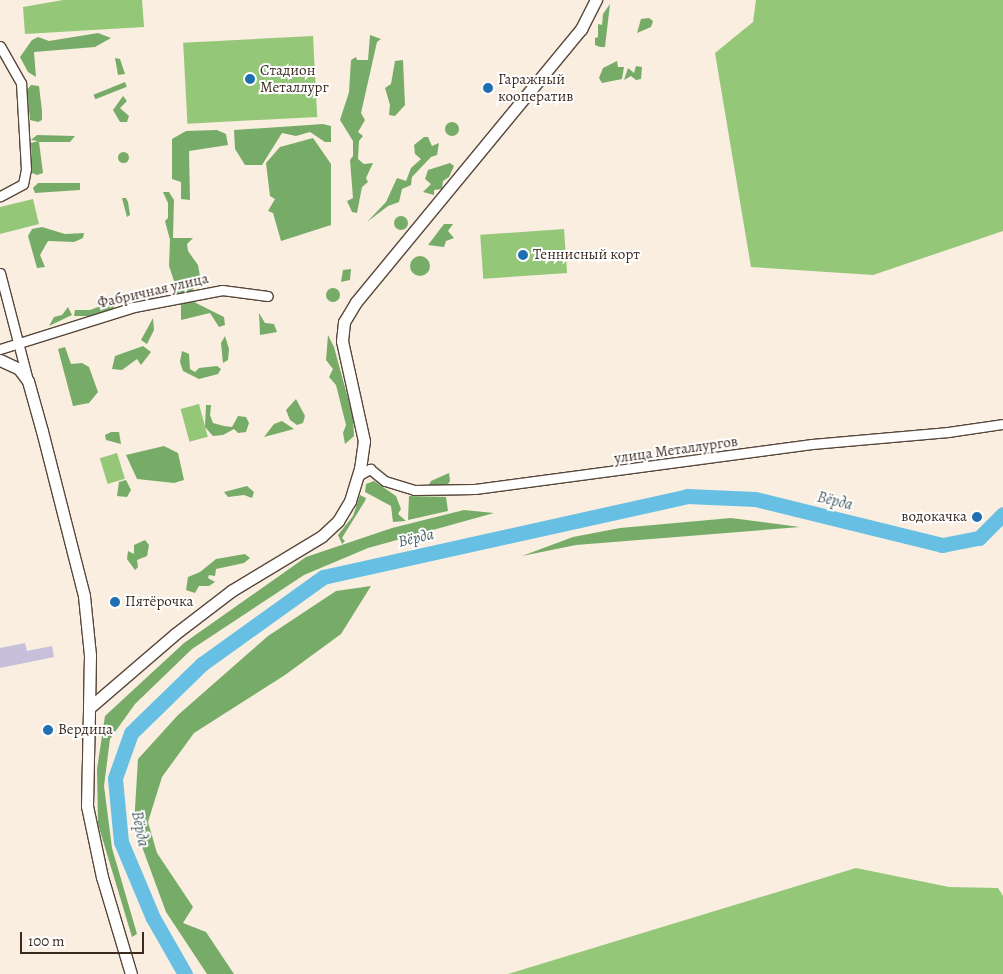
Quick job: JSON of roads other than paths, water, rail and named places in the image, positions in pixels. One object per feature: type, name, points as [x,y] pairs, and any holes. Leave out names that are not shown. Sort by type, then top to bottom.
[{"type":"street","points":[[89,708],[174,634],[231,591],[322,536],[346,508],[359,475],[364,441],[342,341],[344,322],[356,302],[581,29],[596,0]]},
{"type":"street","points":[[0,46],[21,82],[26,170],[23,184],[0,196]]},
{"type":"street","points":[[0,273],[84,596],[90,655],[87,806],[102,877],[131,974]]},
{"type":"street","name":"Фабричная улица","points":[[0,349],[134,307],[222,290],[268,296]]},
{"type":"street","points":[[0,360],[19,369],[28,381]]},
{"type":"street","name":"улица Металлургов","points":[[359,475],[370,469],[385,481],[414,490],[475,488],[812,444],[948,432],[1003,424]]},
{"type":"waterway","name":"Вёрда","points":[[185,974],[153,918],[121,842],[115,778],[131,733],[202,664],[323,577],[687,496],[755,499],[942,545],[979,538],[1003,514]]},
{"type":"place","name":"Стадион Металлург","points":[[250,79]]},
{"type":"place","name":"Гаражный кооператив","points":[[488,88]]},
{"type":"place","name":"Теннисный корт","points":[[523,255]]},
{"type":"place","name":"водокачка","points":[[977,517]]},
{"type":"place","name":"Пятёрочка","points":[[115,602]]},
{"type":"place","name":"Вердица","points":[[48,730]]}]
